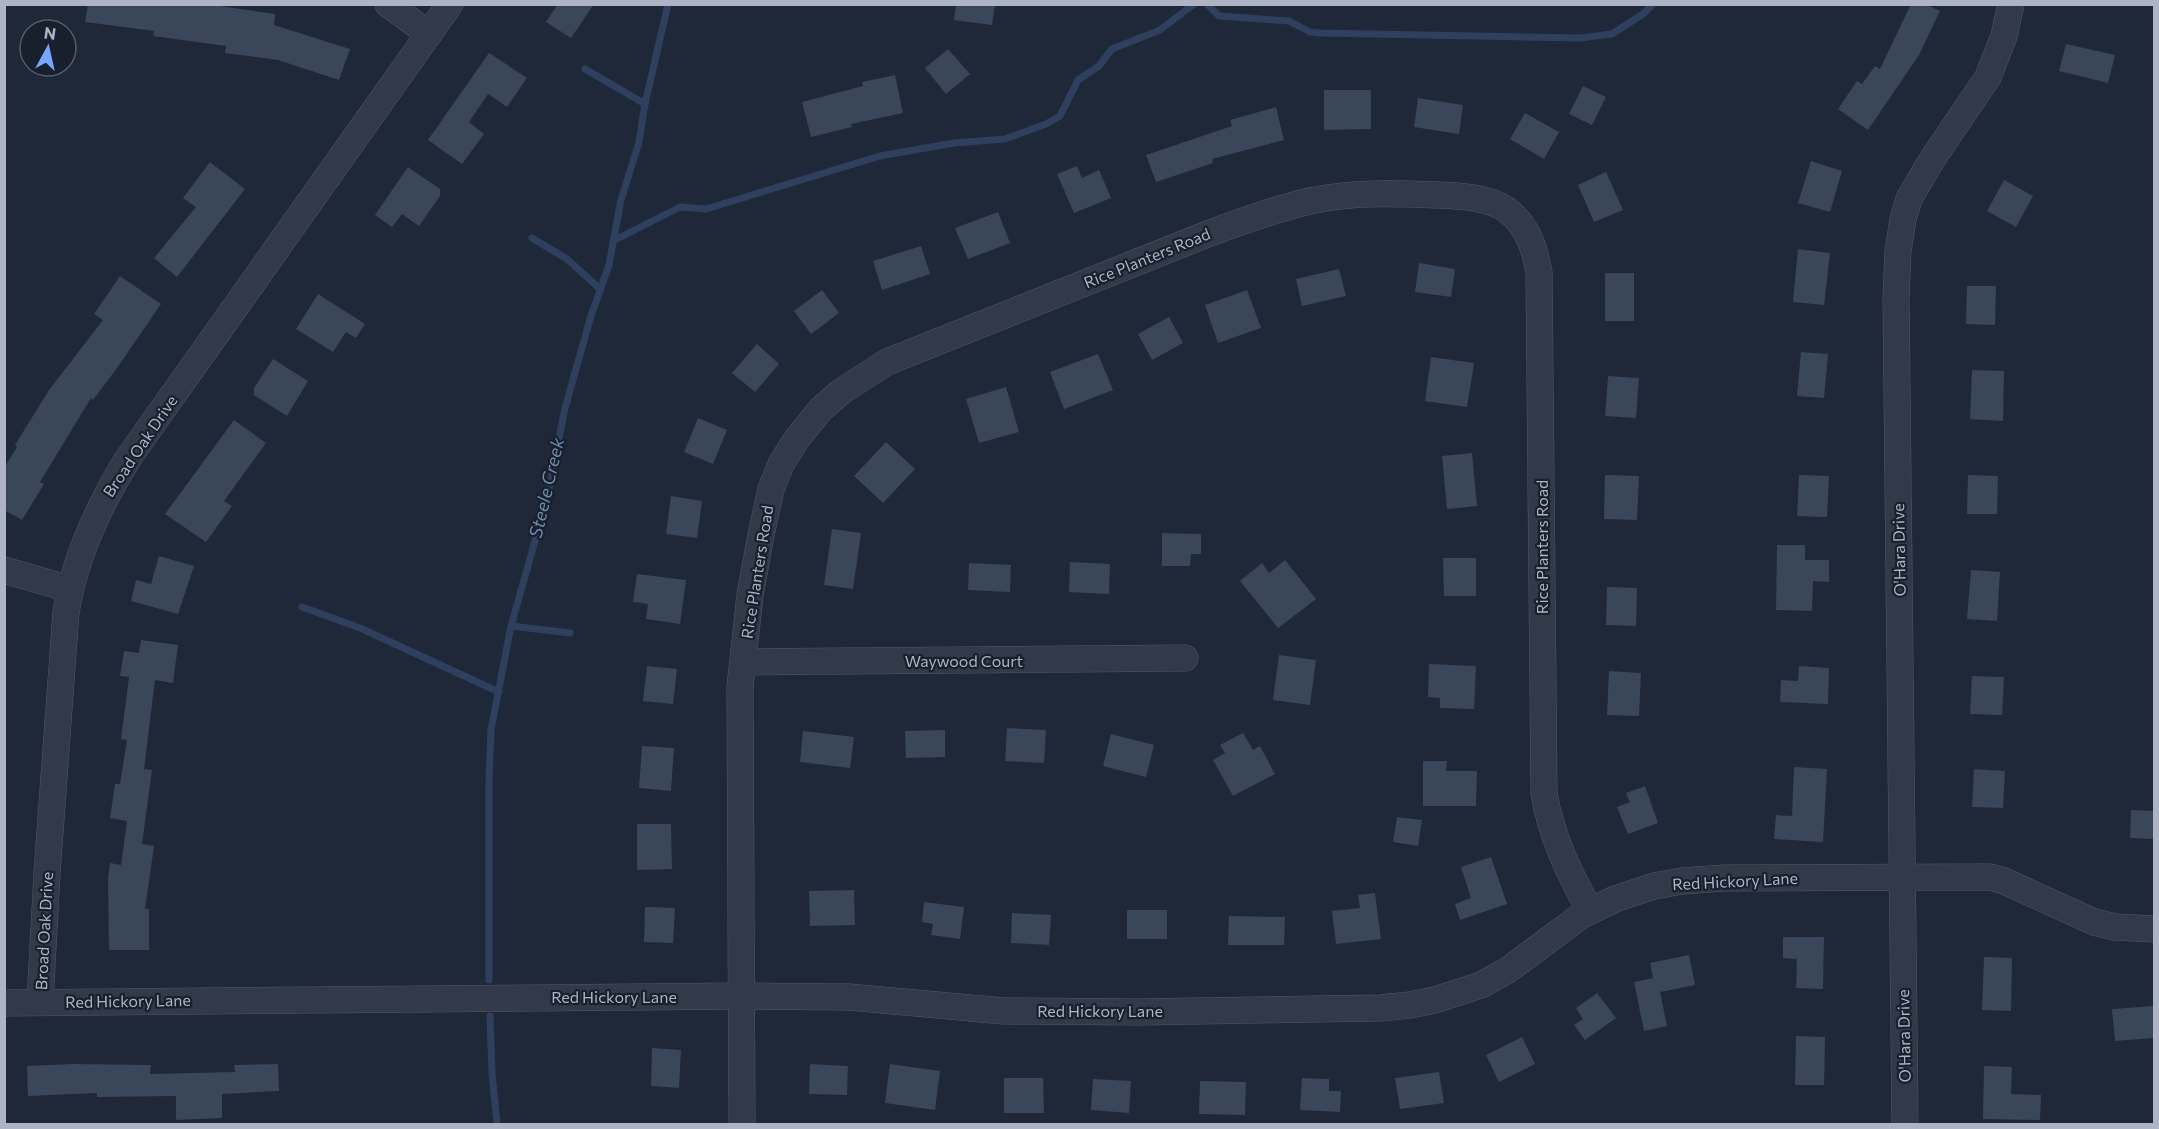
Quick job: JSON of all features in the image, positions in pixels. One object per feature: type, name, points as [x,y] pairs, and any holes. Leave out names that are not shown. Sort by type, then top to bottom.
[{"type":"street","points":[[388,4],[429,34]]},
{"type":"street","name":"Broad Oak Drive","points":[[40,1002],[48,849],[66,612],[70,589],[86,540],[105,495],[129,457],[450,4]]},
{"type":"street","name":"O'Hara Drive","points":[[1905,1125],[1896,297],[1898,252],[1903,219],[1909,199],[1931,161],[1988,77],[2004,36],[2011,4]]},
{"type":"street","name":"Rice Planters Road","points":[[742,1125],[740,687],[750,596],[761,535],[771,489],[781,464],[796,440],[821,409],[862,377],[887,363],[1262,213],[1311,201],[1356,195],[1420,194],[1490,201],[1507,210],[1522,224],[1536,252],[1539,273],[1544,793],[1548,818],[1557,846],[1590,911]]},
{"type":"street","points":[[4,570],[70,589]]},
{"type":"street","name":"Waywood Court","points":[[743,662],[1185,658]]},
{"type":"street","name":"Red Hickory Lane","points":[[4,1003],[740,996],[849,997],[1004,1011],[1380,1008],[1443,998],[1481,985],[1508,970],[1590,911],[1615,899],[1682,881],[1725,879],[1990,878],[2004,881],[2094,922],[2115,927],[2154,929]]},
{"type":"building","points":[[88,4],[206,4],[275,14],[274,25],[350,49],[339,80],[278,60],[225,53],[226,46],[153,36],[154,31],[85,22]]},
{"type":"building","points":[[558,4],[594,4],[571,38],[546,22]]},
{"type":"building","points":[[956,4],[995,4],[992,25],[954,20]]},
{"type":"building","points":[[1911,4],[1925,4],[1940,11],[1919,55],[1868,130],[1838,109],[1857,81],[1862,84],[1875,66],[1880,69]]},
{"type":"building","points":[[2066,44],[2115,55],[2108,83],[2059,71]]},
{"type":"building","points":[[948,49],[970,74],[946,94],[925,68]]},
{"type":"building","points":[[489,53],[527,78],[507,107],[488,94],[469,122],[484,134],[462,164],[428,140]]},
{"type":"building","points":[[895,75],[903,113],[851,124],[852,127],[811,137],[802,102],[863,86],[862,82]]},
{"type":"building","points":[[1583,86],[1606,97],[1592,125],[1569,114]]},
{"type":"building","points":[[1324,90],[1371,90],[1371,129],[1324,130]]},
{"type":"building","points":[[1418,98],[1463,105],[1459,134],[1414,127]]},
{"type":"building","points":[[1276,107],[1284,140],[1212,159],[1213,163],[1156,182],[1146,155],[1232,126],[1230,120]]},
{"type":"building","points":[[1525,113],[1559,132],[1544,159],[1510,139]]},
{"type":"building","points":[[1811,161],[1842,171],[1830,212],[1798,203]]},
{"type":"building","points":[[210,162],[245,189],[177,277],[154,258],[196,207],[183,198]]},
{"type":"building","points":[[1077,166],[1082,178],[1099,170],[1111,198],[1074,213],[1057,174]]},
{"type":"building","points":[[408,167],[440,189],[440,196],[419,226],[402,214],[392,227],[375,215]]},
{"type":"building","points":[[1606,172],[1623,210],[1594,222],[1578,185]]},
{"type":"building","points":[[2004,180],[2033,196],[2016,227],[1987,211]]},
{"type":"building","points":[[998,212],[1010,243],[968,259],[955,228]]},
{"type":"building","points":[[921,246],[930,274],[882,290],[873,261]]},
{"type":"building","points":[[1798,249],[1830,253],[1824,305],[1793,302]]},
{"type":"building","points":[[1419,263],[1455,269],[1451,297],[1415,292]]},
{"type":"building","points":[[1339,269],[1346,296],[1302,306],[1296,279]]},
{"type":"building","points":[[1605,273],[1634,273],[1634,321],[1605,321]]},
{"type":"building","points":[[120,276],[161,304],[117,368],[93,400],[91,398],[40,482],[44,484],[22,520],[4,510],[4,468],[17,447],[15,445],[49,390],[103,320],[94,314]]},
{"type":"building","points":[[1967,286],[1996,286],[1995,325],[1966,324]]},
{"type":"building","points":[[822,290],[839,313],[811,334],[794,311]]},
{"type":"building","points":[[1247,290],[1261,328],[1218,343],[1205,305]]},
{"type":"building","points":[[318,294],[365,324],[356,338],[346,332],[333,352],[296,329]]},
{"type":"building","points":[[1169,317],[1183,343],[1152,360],[1138,334]]},
{"type":"building","points":[[757,344],[779,364],[755,392],[732,373]]},
{"type":"building","points":[[1801,352],[1828,354],[1824,398],[1797,396]]},
{"type":"building","points":[[1098,354],[1113,390],[1064,409],[1050,372]]},
{"type":"building","points":[[1431,357],[1474,363],[1467,407],[1425,401]]},
{"type":"building","points":[[273,359],[308,381],[287,416],[254,395],[254,388]]},
{"type":"building","points":[[1972,370],[2004,371],[2003,421],[1970,419]]},
{"type":"building","points":[[1608,376],[1639,378],[1636,418],[1605,416]]},
{"type":"building","points":[[1006,387],[1019,432],[979,443],[966,399]]},
{"type":"building","points":[[698,418],[727,430],[713,464],[684,452]]},
{"type":"building","points":[[234,420],[266,443],[224,501],[232,506],[206,542],[165,514]]},
{"type":"building","points":[[886,442],[915,469],[883,503],[854,476]]},
{"type":"building","points":[[1472,453],[1477,506],[1447,509],[1442,456]]},
{"type":"building","points":[[1605,475],[1639,476],[1637,520],[1604,519]]},
{"type":"building","points":[[1799,475],[1829,476],[1827,517],[1797,516]]},
{"type":"building","points":[[1968,475],[1998,476],[1997,514],[1967,514]]},
{"type":"building","points":[[671,496],[702,501],[697,538],[666,534]]},
{"type":"building","points":[[832,529],[861,533],[853,589],[824,585]]},
{"type":"building","points":[[1162,533],[1201,534],[1201,554],[1191,554],[1190,566],[1162,566]]},
{"type":"building","points":[[1777,545],[1805,545],[1805,560],[1829,560],[1829,582],[1813,581],[1812,611],[1776,610]]},
{"type":"building","points":[[159,556],[194,566],[178,614],[131,601],[136,580],[151,584]]},
{"type":"building","points":[[1443,558],[1476,558],[1476,596],[1444,596]]},
{"type":"building","points":[[1285,560],[1316,599],[1278,628],[1240,581],[1262,563],[1269,573]]},
{"type":"building","points":[[1070,562],[1110,564],[1109,594],[1069,592]]},
{"type":"building","points":[[969,563],[1011,565],[1010,592],[968,590]]},
{"type":"building","points":[[1971,570],[2000,572],[1997,621],[1967,619]]},
{"type":"building","points":[[637,574],[686,580],[680,624],[646,619],[648,604],[633,602]]},
{"type":"building","points":[[1607,587],[1637,588],[1636,626],[1606,625]]},
{"type":"building","points":[[141,640],[178,645],[173,683],[155,680],[144,769],[152,770],[142,844],[154,846],[145,909],[149,909],[149,950],[109,950],[108,878],[110,863],[121,865],[127,821],[110,818],[115,784],[120,784],[127,740],[121,739],[129,677],[120,676],[124,651],[139,653]]},
{"type":"building","points":[[1279,655],[1316,660],[1310,705],[1273,700]]},
{"type":"building","points":[[1429,664],[1476,666],[1474,709],[1440,708],[1440,698],[1428,697]]},
{"type":"building","points":[[647,666],[677,669],[673,704],[643,701]]},
{"type":"building","points":[[1799,666],[1829,668],[1828,704],[1780,702],[1781,680],[1798,681]]},
{"type":"building","points":[[1609,671],[1641,673],[1639,716],[1607,715]]},
{"type":"building","points":[[1972,676],[2004,677],[2002,715],[1970,714]]},
{"type":"building","points":[[1007,728],[1046,730],[1044,763],[1005,761]]},
{"type":"building","points":[[945,730],[945,757],[906,758],[905,731]]},
{"type":"building","points":[[803,731],[854,737],[850,768],[800,762]]},
{"type":"building","points":[[1243,733],[1253,750],[1260,746],[1275,774],[1233,796],[1213,760],[1225,753],[1220,745]]},
{"type":"building","points":[[1111,734],[1154,745],[1146,777],[1103,766]]},
{"type":"building","points":[[642,746],[674,748],[671,791],[639,788]]},
{"type":"building","points":[[1423,761],[1447,761],[1446,771],[1477,771],[1476,806],[1423,806]]},
{"type":"building","points":[[1794,767],[1827,769],[1823,842],[1774,839],[1776,815],[1792,816]]},
{"type":"building","points":[[1974,769],[2005,771],[2003,808],[1972,807]]},
{"type":"building","points":[[1645,786],[1658,823],[1628,834],[1617,807],[1630,802],[1626,793]]},
{"type":"building","points":[[2131,810],[2154,811],[2154,839],[2130,838]]},
{"type":"building","points":[[1397,817],[1422,820],[1418,846],[1393,842]]},
{"type":"building","points":[[637,824],[671,824],[672,869],[637,870]]},
{"type":"building","points":[[1491,857],[1507,904],[1460,920],[1455,904],[1471,898],[1461,867]]},
{"type":"building","points":[[854,890],[855,925],[810,926],[809,891]]},
{"type":"building","points":[[1375,893],[1381,939],[1336,944],[1332,911],[1360,908],[1358,895]]},
{"type":"building","points":[[924,902],[964,907],[960,939],[931,935],[933,924],[922,922]]},
{"type":"building","points":[[645,907],[675,908],[673,943],[644,942]]},
{"type":"building","points":[[1127,910],[1167,910],[1167,939],[1127,939]]},
{"type":"building","points":[[1012,913],[1051,915],[1049,945],[1011,943]]},
{"type":"building","points":[[1229,916],[1285,917],[1284,945],[1228,945]]},
{"type":"building","points":[[1783,937],[1824,937],[1823,989],[1796,988],[1797,959],[1783,958]]},
{"type":"building","points":[[1689,955],[1695,985],[1660,992],[1667,1026],[1644,1031],[1634,982],[1653,978],[1650,963]]},
{"type":"building","points":[[1984,957],[2012,958],[2011,1011],[1982,1010]]},
{"type":"building","points":[[1597,993],[1616,1018],[1585,1040],[1574,1025],[1583,1019],[1576,1008]]},
{"type":"building","points":[[2154,1006],[2154,1038],[2115,1041],[2112,1009]]},
{"type":"building","points":[[1796,1036],[1825,1037],[1824,1085],[1795,1085]]},
{"type":"building","points":[[1522,1037],[1535,1064],[1499,1082],[1486,1055]]},
{"type":"building","points":[[652,1048],[681,1050],[679,1088],[651,1086]]},
{"type":"building","points":[[278,1064],[279,1091],[222,1094],[222,1118],[176,1120],[176,1096],[97,1097],[97,1093],[28,1096],[27,1066],[151,1065],[150,1074],[235,1072],[234,1065]]},
{"type":"building","points":[[810,1064],[848,1066],[847,1095],[809,1094]]},
{"type":"building","points":[[890,1064],[940,1071],[935,1110],[885,1103]]},
{"type":"building","points":[[1984,1066],[2012,1067],[2011,1094],[2041,1095],[2040,1120],[1983,1119]]},
{"type":"building","points":[[1439,1072],[1444,1103],[1400,1109],[1395,1078]]},
{"type":"building","points":[[1004,1078],[1043,1078],[1044,1113],[1004,1113]]},
{"type":"building","points":[[1302,1078],[1329,1079],[1329,1091],[1341,1091],[1340,1112],[1300,1110]]},
{"type":"building","points":[[1093,1079],[1131,1081],[1129,1113],[1091,1110]]},
{"type":"building","points":[[1200,1081],[1246,1082],[1245,1115],[1199,1114]]},
{"type":"waterway","name":"Steele Creek","points":[[489,980],[491,730],[511,626],[548,495],[565,408],[591,316],[609,265],[621,200],[639,142],[645,104],[668,4]]},
{"type":"waterway","points":[[613,241],[680,207],[706,209],[880,156],[954,143],[1005,139],[1046,124],[1060,116],[1078,80],[1099,66],[1112,49],[1160,30],[1194,4]]},
{"type":"waterway","points":[[1207,4],[1219,16],[1289,21],[1310,32],[1320,33],[1580,38],[1612,34],[1643,14],[1653,4]]},
{"type":"waterway","points":[[585,69],[645,104]]},
{"type":"waterway","points":[[532,238],[567,259],[600,289]]},
{"type":"waterway","points":[[302,607],[360,628],[499,692]]},
{"type":"waterway","points":[[511,626],[570,633]]},
{"type":"waterway","name":"Steele Creek","points":[[490,1016],[497,1124]]}]
